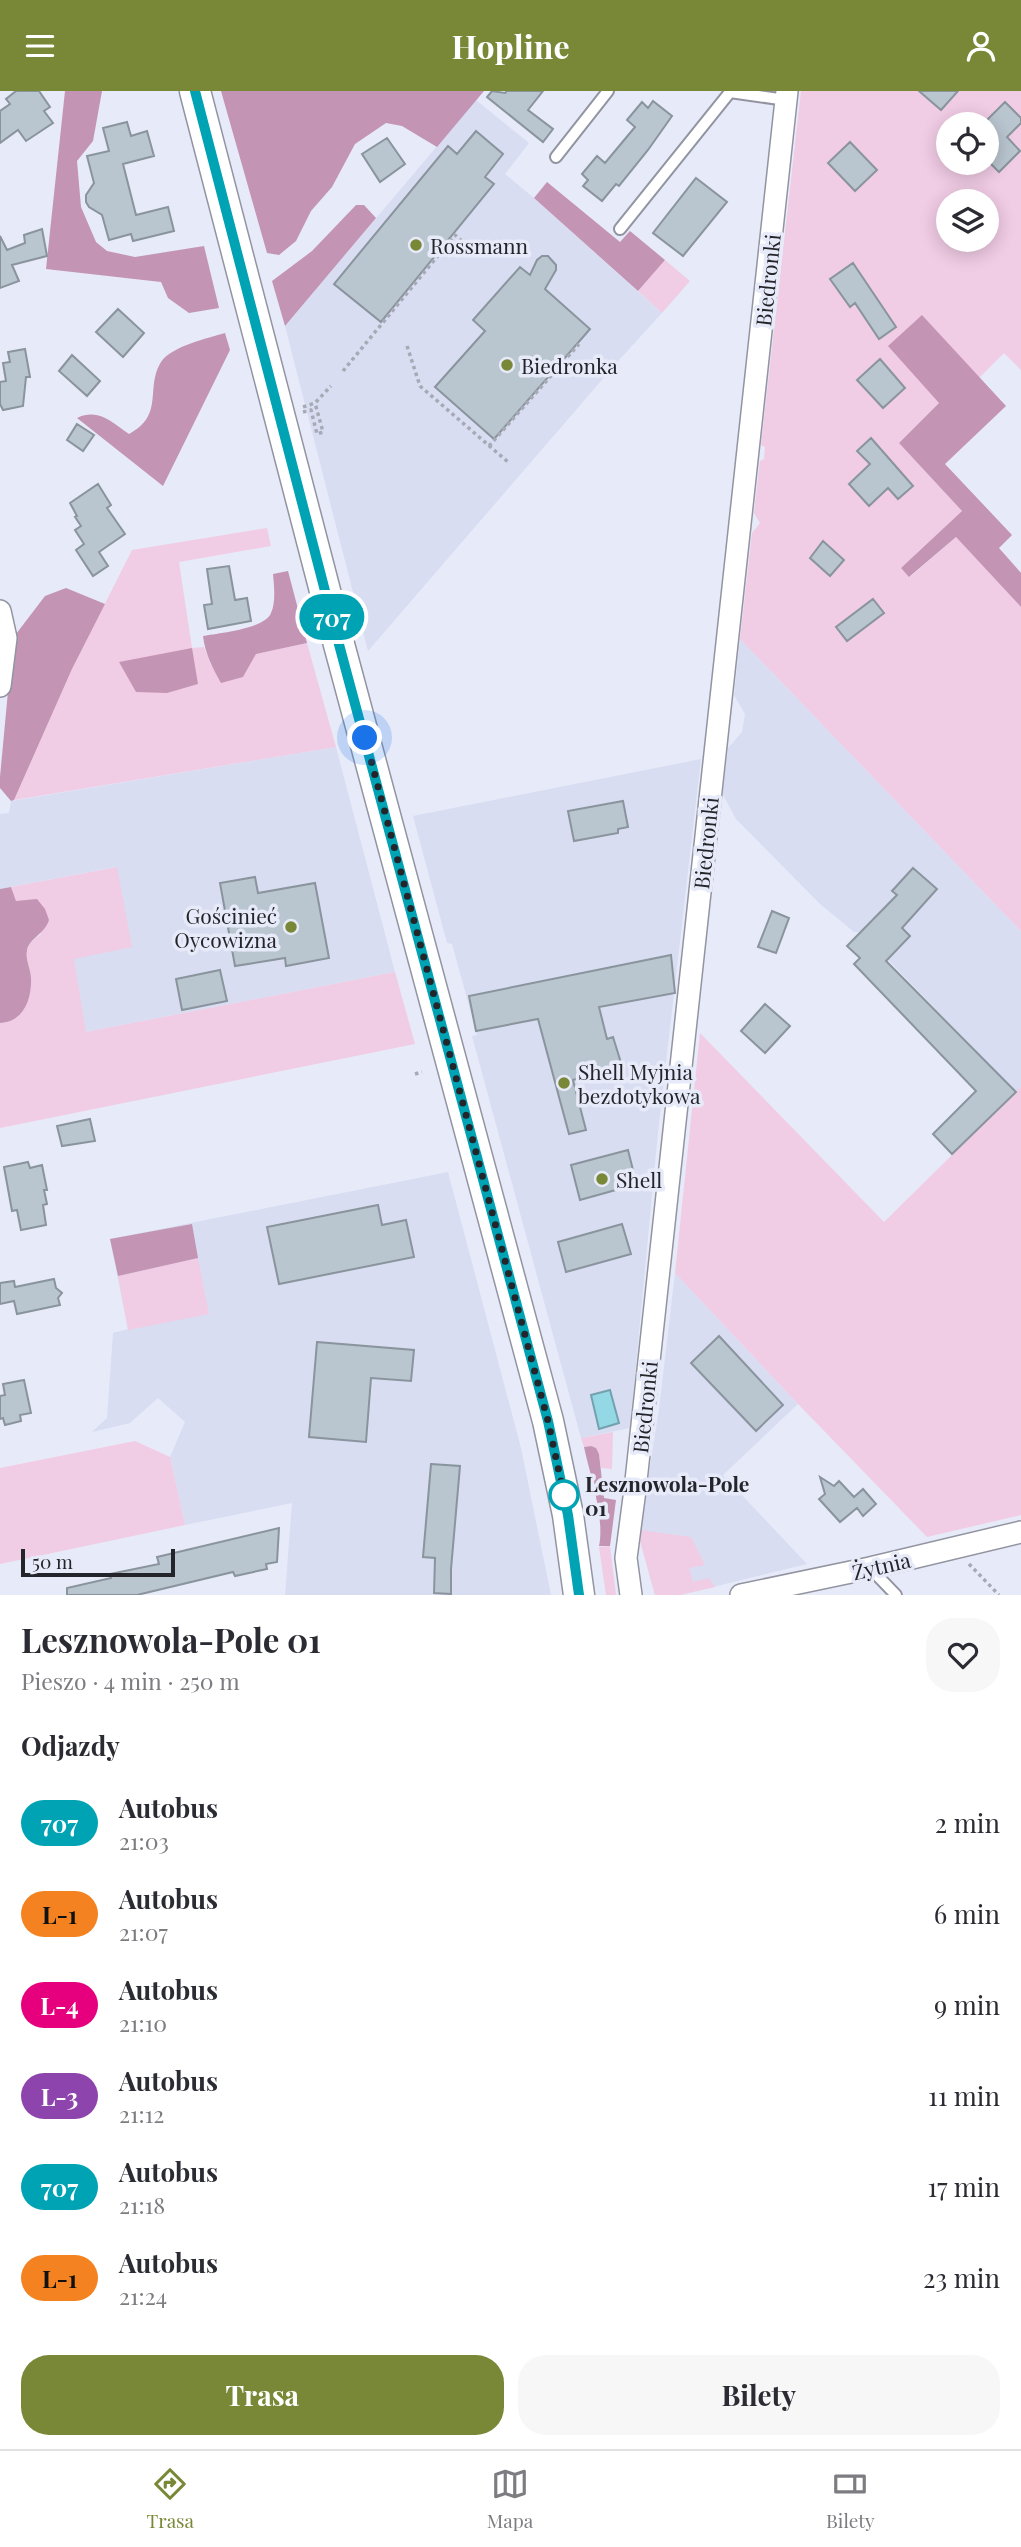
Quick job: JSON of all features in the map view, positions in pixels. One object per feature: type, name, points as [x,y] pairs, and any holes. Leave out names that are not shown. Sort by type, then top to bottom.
[{"type":"main road","points":[[195,91],[548,1421],[568,1515],[579,1595]]},
{"type":"street","name":"Biedronki","points":[[631,1595],[626,1558],[786,95]]},
{"type":"street","points":[[0,686],[6,638],[1,622]]},
{"type":"street","name":"Żytnia","points":[[741,1595],[1021,1532]]},
{"type":"lane","points":[[556,157],[608,91]]},
{"type":"lane","points":[[620,229],[730,92],[786,95]]},
{"type":"lane","points":[[870,1568],[896,1595]]},
{"type":"path","points":[[343,371],[455,235],[475,253]]},
{"type":"path","points":[[489,446],[579,344]]},
{"type":"path","points":[[407,346],[420,386],[508,462]]},
{"type":"path","points":[[316,403],[323,432],[317,434],[311,410],[302,410],[316,403],[331,386]]},
{"type":"path","points":[[415,1074],[422,1072]]},
{"type":"path","points":[[953,1547],[999,1595]]},
{"type":"shaded area","points":[[65,91],[102,91],[93,141],[77,161],[81,207],[96,242],[107,251],[135,257],[204,246],[219,308],[189,313],[168,298],[161,282],[46,269]]},
{"type":"shaded area","points":[[221,91],[484,91],[437,147],[402,126],[386,123],[355,144],[332,187],[311,211],[296,241],[279,255],[267,253]]},
{"type":"shaded area","points":[[801,91],[1021,91],[1021,370],[1004,353],[979,378],[922,315],[939,403],[899,443],[962,511],[901,568],[910,577],[956,537],[1021,607],[1021,931],[740,639],[752,533],[760,523],[754,513],[760,461],[764,459],[765,447],[761,445]]},
{"type":"shaded area","points":[[476,100],[529,143],[505,174],[662,313],[368,651],[285,326]]},
{"type":"shaded area","points":[[547,182],[620,242],[630,231],[665,260],[638,291],[534,198]]},
{"type":"shaded area","points":[[356,205],[364,205],[376,218],[285,326],[272,281],[312,251]]},
{"type":"shaded area","points":[[665,260],[690,281],[662,313],[638,291]]},
{"type":"shaded area","points":[[922,315],[1006,406],[945,464],[1012,535],[999,548],[1021,573],[1021,607],[956,537],[909,577],[901,568],[962,511],[899,443],[939,403],[888,346]]},
{"type":"shaded area","points":[[225,333],[230,350],[163,486],[77,418],[85,415],[98,416],[129,434],[140,427],[151,410],[154,382],[166,356],[191,343]]},
{"type":"shaded area","points":[[267,528],[271,546],[179,562],[192,648],[204,647],[211,665],[243,677],[256,654],[307,643],[336,747],[14,800],[72,669],[132,550]]},
{"type":"shaded area","points":[[288,571],[307,643],[256,654],[243,677],[221,683],[209,660],[203,636],[251,627],[267,618],[274,604],[273,574]]},
{"type":"shaded area","points":[[66,588],[105,604],[72,669],[14,800],[11,801],[0,788],[0,777],[13,638],[45,596]]},
{"type":"shaded area","points":[[740,639],[1021,931],[1021,1087],[1016,1092],[861,932],[854,932],[820,904],[736,819],[722,793],[728,748],[742,732],[745,714],[734,695]]},
{"type":"shaded area","points":[[192,648],[198,684],[167,693],[136,692],[119,662]]},
{"type":"shaded area","points":[[336,747],[395,972],[86,1032],[73,958],[116,867],[0,889],[0,814],[9,813],[11,801]]},
{"type":"shaded area","points":[[701,759],[658,1132],[630,1428],[581,1438],[472,1036],[477,1035],[476,1031],[452,944],[447,943],[413,816]]},
{"type":"shaded area","points":[[117,867],[132,947],[74,959],[86,1032],[395,972],[415,1044],[0,1128],[0,1023],[15,1019],[28,1002],[31,978],[27,951],[30,943],[41,934],[16,901],[11,887]]},
{"type":"shaded area","points":[[11,887],[16,901],[37,899],[49,920],[28,947],[31,986],[28,1002],[15,1019],[0,1023],[0,889]]},
{"type":"shaded area","points":[[700,1033],[884,1222],[1021,1087],[1021,1515],[927,1537],[675,1273]]},
{"type":"shaded area","points":[[448,1172],[521,1448],[551,1595],[285,1595],[292,1503],[185,1525],[170,1457],[185,1422],[158,1398],[130,1423],[92,1432],[107,1418],[113,1333],[128,1329],[110,1239]]},
{"type":"shaded area","points":[[192,1224],[198,1258],[118,1276],[110,1239]]},
{"type":"shaded area","points":[[198,1258],[209,1314],[128,1330],[118,1276]]},
{"type":"shaded area","points":[[675,1273],[798,1404],[723,1475],[807,1564],[680,1595],[655,1595],[639,1537],[659,1409]]},
{"type":"shaded area","points":[[613,1432],[612,1469],[601,1468],[599,1454],[591,1446],[584,1447],[581,1438]]},
{"type":"shaded area","points":[[135,1441],[170,1457],[185,1525],[0,1564],[0,1468]]},
{"type":"shaded area","points":[[584,1447],[596,1448],[599,1454],[604,1498],[616,1500],[610,1546],[599,1546],[600,1523]]},
{"type":"shaded area","points":[[640,1530],[691,1537],[705,1565],[689,1568],[693,1582],[709,1578],[715,1587],[680,1595],[655,1595],[639,1537]]},
{"type":"shaded area","points":[[610,1546],[616,1595],[606,1595],[599,1547]]},
{"type":"water","points":[[610,1390],[619,1423],[599,1429],[591,1395]]},
{"type":"building","points":[[16,91],[39,91],[50,107],[44,111],[53,123],[26,141],[18,130],[0,143],[0,111],[10,104],[6,99]]},
{"type":"building","points":[[492,91],[543,91],[528,110],[553,129],[543,142],[487,97]]},
{"type":"building","points":[[919,91],[958,91],[941,110]]},
{"type":"building","points":[[653,101],[672,116],[619,186],[616,184],[602,201],[583,186],[588,180],[582,174],[597,156],[605,163],[635,127],[627,120],[642,102],[648,108]]},
{"type":"building","points":[[1005,102],[1021,118],[1021,123],[1007,137],[1020,151],[999,172],[999,112],[995,112]]},
{"type":"building","points":[[127,122],[131,136],[147,131],[154,156],[123,164],[136,215],[168,207],[174,231],[133,241],[131,234],[109,240],[102,215],[86,202],[86,195],[94,183],[87,156],[109,151],[103,128]]},
{"type":"building","points":[[476,131],[503,154],[485,177],[494,184],[381,322],[334,284],[448,146],[457,154]]},
{"type":"building","points":[[387,138],[405,164],[380,182],[362,154]]},
{"type":"building","points":[[850,142],[877,170],[855,191],[828,163]]},
{"type":"building","points":[[696,178],[727,202],[683,256],[653,233]]},
{"type":"building","points":[[42,229],[47,256],[12,265],[19,281],[0,288],[0,236],[7,250],[25,243],[24,235]]},
{"type":"building","name":"Biedronka","points":[[542,256],[548,256],[556,265],[545,289],[590,329],[494,439],[435,387],[485,331],[473,320],[520,267],[530,275]]},
{"type":"building","points":[[853,263],[896,327],[879,339],[855,303],[850,307],[830,279]]},
{"type":"building","points":[[118,309],[144,333],[123,357],[96,332]]},
{"type":"building","points":[[25,349],[30,377],[26,377],[23,406],[3,410],[0,404],[0,382],[6,381],[3,363],[10,362],[8,352]]},
{"type":"building","points":[[72,355],[100,381],[87,396],[59,371]]},
{"type":"building","points":[[880,359],[905,388],[883,408],[857,380]]},
{"type":"building","points":[[77,424],[94,435],[83,451],[67,440]]},
{"type":"building","points":[[871,438],[913,486],[898,499],[888,488],[869,506],[849,484],[870,464],[857,451]]},
{"type":"building","points":[[98,484],[111,505],[107,508],[125,534],[99,552],[108,566],[93,576],[76,550],[84,544],[75,530],[81,526],[70,503]]},
{"type":"building","points":[[823,541],[844,560],[830,576],[810,558]]},
{"type":"building","points":[[229,566],[235,600],[247,598],[251,621],[208,629],[204,605],[212,604],[207,569]]},
{"type":"building","points":[[873,599],[884,613],[847,641],[836,627]]},
{"type":"building","points":[[623,801],[628,827],[618,829],[618,833],[574,841],[568,811]]},
{"type":"building","points":[[913,868],[937,889],[902,928],[910,936],[886,961],[1016,1092],[952,1154],[933,1134],[976,1091],[854,964],[860,958],[847,946],[897,895],[892,891]]},
{"type":"building","points":[[255,877],[258,893],[315,883],[329,958],[286,966],[285,958],[235,966],[220,883]]},
{"type":"building","points":[[772,911],[789,918],[776,953],[758,947]]},
{"type":"building","points":[[671,955],[675,993],[599,1007],[607,1039],[613,1037],[622,1066],[573,1080],[586,1130],[569,1134],[538,1019],[476,1031],[469,996]]},
{"type":"building","points":[[220,970],[227,1001],[182,1010],[176,979]]},
{"type":"building","points":[[765,1004],[790,1026],[765,1053],[741,1031]]},
{"type":"building","points":[[90,1119],[95,1141],[62,1146],[57,1126]]},
{"type":"building","name":"Shell","points":[[628,1150],[633,1170],[626,1172],[630,1186],[580,1200],[571,1165]]},
{"type":"building","points":[[28,1162],[30,1168],[42,1165],[47,1190],[44,1190],[47,1204],[43,1205],[46,1225],[21,1230],[17,1210],[12,1211],[4,1167]]},
{"type":"building","points":[[378,1205],[382,1225],[406,1220],[414,1257],[279,1284],[267,1227]]},
{"type":"building","points":[[622,1224],[631,1254],[566,1272],[558,1242]]},
{"type":"building","points":[[54,1279],[56,1288],[62,1293],[58,1298],[60,1305],[17,1314],[14,1301],[0,1304],[0,1283],[14,1281],[15,1287]]},
{"type":"building","points":[[719,1336],[783,1405],[756,1431],[691,1363]]},
{"type":"building","points":[[317,1342],[414,1350],[411,1381],[371,1378],[366,1442],[309,1437]]},
{"type":"building","points":[[24,1380],[31,1413],[20,1415],[21,1421],[5,1425],[3,1418],[0,1419],[0,1396],[5,1395],[3,1384]]},
{"type":"building","points":[[431,1464],[460,1466],[451,1594],[434,1593],[435,1558],[423,1557]]},
{"type":"building","points":[[820,1477],[834,1486],[839,1481],[854,1497],[863,1489],[876,1504],[863,1516],[857,1508],[840,1522],[819,1499],[825,1494]]},
{"type":"building","points":[[279,1528],[277,1562],[266,1564],[267,1569],[235,1576],[233,1572],[137,1595],[67,1595],[67,1588],[111,1578],[110,1574],[159,1564],[157,1557]]},
{"type":"bus line","name":"707","points":[[195,91],[337,637],[548,1421],[568,1515],[579,1595]]},
{"type":"place","name":"Rossmann","points":[[416,245]]},
{"type":"place","name":"Biedronka","points":[[507,365]]},
{"type":"place","name":"Gościnieć Oycowizna","points":[[291,927]]},
{"type":"place","name":"Shell Myjnia bezdotykowa","points":[[564,1083]]},
{"type":"place","name":"Shell","points":[[602,1179]]},
{"type":"place","name":"Lesznowola-Pole 01","points":[[564,1495]]},
{"type":"route","points":[[365,738],[548,1421],[564,1495]]}]
